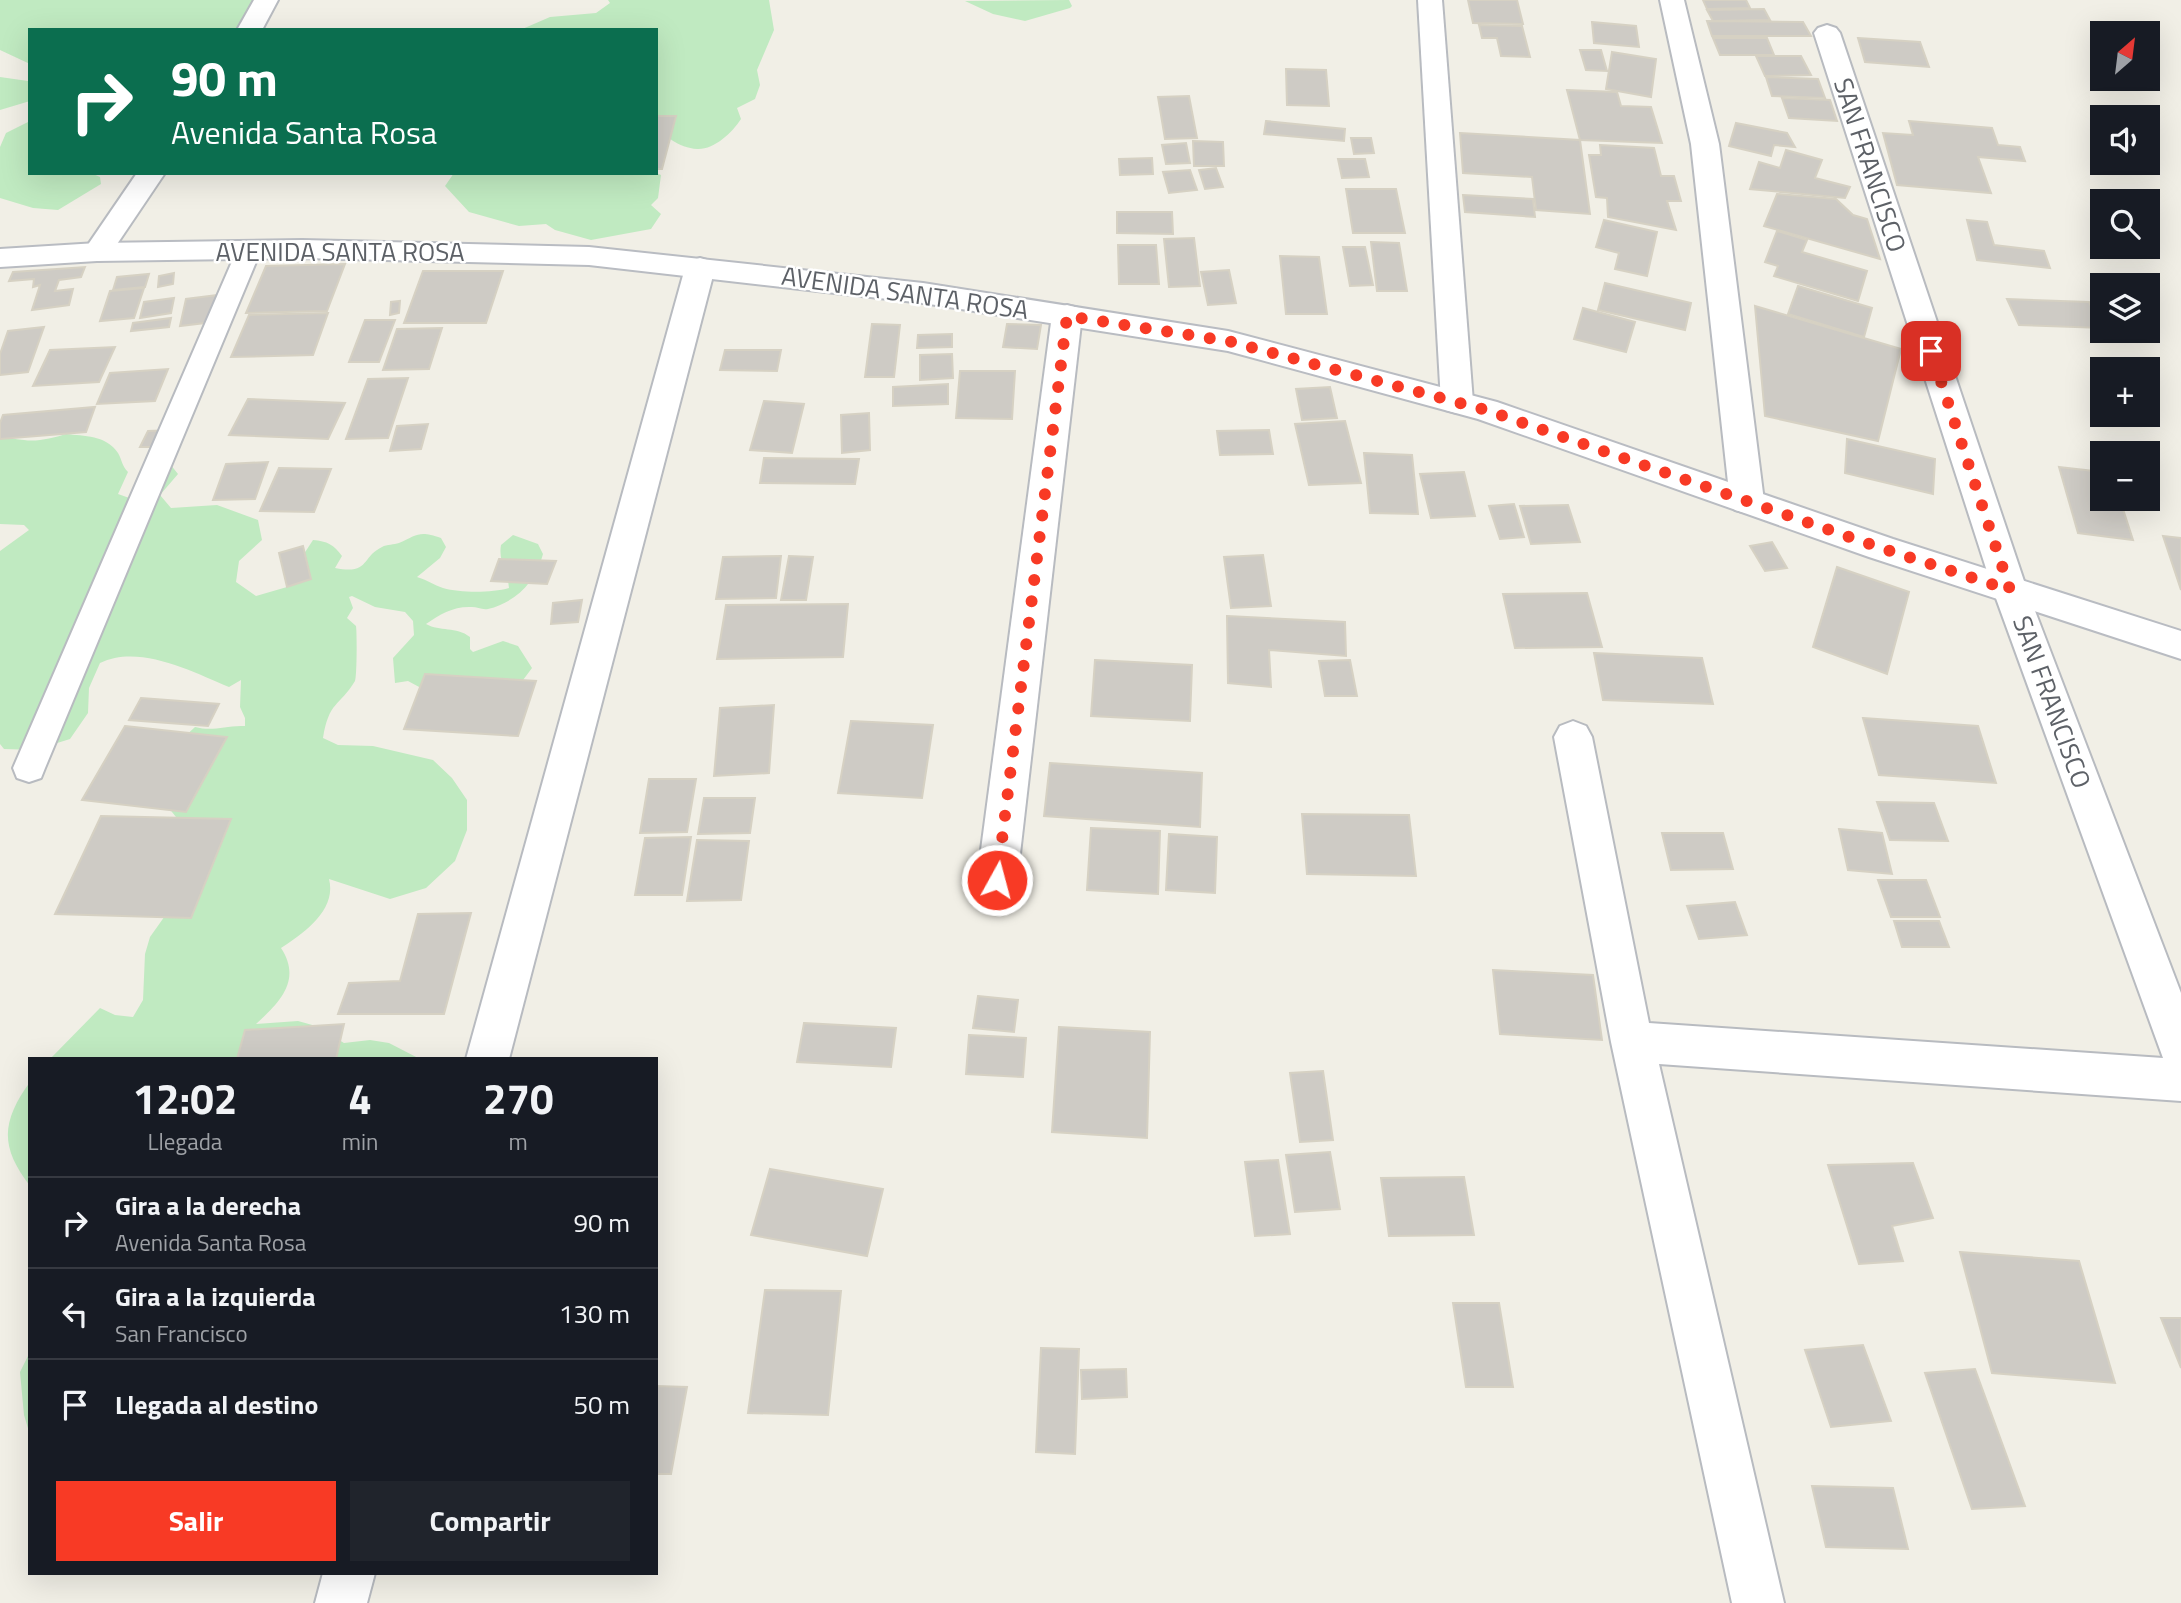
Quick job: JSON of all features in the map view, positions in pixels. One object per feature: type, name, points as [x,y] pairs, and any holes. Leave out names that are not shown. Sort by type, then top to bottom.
[{"type":"street","points":[[250,28],[266,0]]},
{"type":"street","points":[[1430,0],[1457,402]]},
{"type":"street","points":[[1672,0],[1705,144],[1747,501]]},
{"type":"street","name":"SAN FRANCISCO","points":[[1827,33],[2010,590],[2181,1049]]},
{"type":"street","points":[[97,252],[150,175]]},
{"type":"street","name":"AVENIDA SANTA ROSA","points":[[0,258],[97,252],[249,250],[589,256],[923,293],[1228,341],[1457,402],[2010,590],[2181,645]]},
{"type":"street","points":[[488,1057],[700,268]]},
{"type":"street","points":[[997,880],[1067,316]]},
{"type":"street","points":[[1573,737],[1632,1042],[1758,1603]]},
{"type":"street","points":[[1632,1042],[2181,1080]]},
{"type":"street","points":[[341,1603],[348,1575]]},
{"type":"lane","points":[[29,768],[249,250]]},
{"type":"green space","points":[[0,0],[272,0],[258,28],[28,28],[28,63],[0,50]]},
{"type":"green space","points":[[608,0],[769,0],[774,30],[757,70],[760,85],[755,99],[737,108],[741,119],[728,135],[710,147],[697,149],[678,143],[666,135],[658,124],[658,28],[525,28],[550,17],[596,13],[610,3]]},
{"type":"green space","points":[[1069,0],[1072,6],[1070,8],[1025,21],[993,14],[965,1]]},
{"type":"green space","points":[[0,77],[28,81],[28,102],[0,110]]},
{"type":"green space","points":[[28,122],[28,175],[96,175],[100,177],[101,184],[58,210],[33,208],[0,198],[0,147],[6,133]]},
{"type":"green space","points":[[658,174],[661,175],[658,198],[651,205],[661,214],[651,229],[591,240],[555,230],[546,224],[519,226],[469,212],[445,186],[453,175]]},
{"type":"green space","points":[[66,434],[94,438],[113,447],[128,472],[118,494],[135,500],[166,459],[178,474],[160,495],[171,508],[217,505],[258,520],[262,540],[239,561],[236,582],[256,596],[287,587],[313,540],[330,544],[336,549],[342,556],[335,568],[346,570],[360,567],[375,551],[384,546],[399,543],[418,534],[441,538],[446,547],[440,558],[417,577],[443,588],[476,592],[509,588],[500,551],[501,545],[513,535],[538,544],[543,554],[540,564],[530,582],[516,596],[488,609],[453,609],[426,624],[465,634],[470,637],[470,649],[473,652],[503,641],[518,646],[532,668],[523,680],[507,686],[421,688],[408,681],[395,683],[393,658],[414,635],[413,621],[405,612],[375,607],[349,597],[353,608],[347,618],[356,626],[356,678],[328,717],[323,738],[338,745],[373,746],[433,760],[452,778],[467,800],[467,830],[455,861],[426,888],[390,899],[329,879],[328,901],[323,911],[308,928],[281,948],[287,960],[289,980],[280,999],[256,1024],[298,1021],[316,1026],[344,1043],[370,1040],[389,1043],[416,1057],[52,1057],[100,1008],[115,1015],[133,1017],[143,1000],[145,954],[150,937],[167,913],[184,827],[168,807],[181,740],[195,727],[208,729],[245,726],[245,718],[240,707],[241,680],[229,687],[165,662],[131,656],[100,663],[89,688],[88,713],[70,739],[35,750],[4,749],[0,744],[0,551],[29,530],[24,525],[0,524],[0,439],[50,438]]},
{"type":"green space","points":[[28,1085],[28,1183],[9,1147],[9,1122]]},
{"type":"green space","points":[[28,1356],[28,1428],[24,1415],[20,1372]]},
{"type":"building","points":[[1468,0],[1517,0],[1523,24],[1473,23]]},
{"type":"building","points":[[1703,0],[1746,0],[1750,8],[1707,9]]},
{"type":"building","points":[[1764,9],[1770,20],[1713,21],[1707,10]]},
{"type":"building","points":[[1707,21],[1803,22],[1811,36],[1712,36]]},
{"type":"building","points":[[1592,22],[1636,26],[1639,47],[1594,43]]},
{"type":"building","points":[[1479,25],[1522,26],[1530,57],[1501,56],[1497,38],[1482,38]]},
{"type":"building","points":[[1713,38],[1767,38],[1774,55],[1720,55]]},
{"type":"building","points":[[1858,38],[1920,42],[1929,67],[1865,62]]},
{"type":"building","points":[[1580,50],[1601,50],[1607,71],[1586,70]]},
{"type":"building","points":[[1612,52],[1656,59],[1651,97],[1606,89]]},
{"type":"building","points":[[1756,56],[1801,56],[1811,75],[1765,76]]},
{"type":"building","points":[[1286,69],[1326,70],[1329,106],[1287,105]]},
{"type":"building","points":[[1766,77],[1818,79],[1825,98],[1772,96]]},
{"type":"building","points":[[1567,90],[1617,92],[1621,106],[1651,107],[1662,143],[1580,140]]},
{"type":"building","points":[[1189,96],[1197,138],[1165,139],[1158,97]]},
{"type":"building","points":[[1782,98],[1830,100],[1837,121],[1789,118]]},
{"type":"building","points":[[658,116],[676,116],[662,169],[658,169]]},
{"type":"building","points":[[1266,121],[1345,129],[1344,141],[1264,134]]},
{"type":"building","points":[[1909,121],[1992,128],[1998,145],[2020,147],[2025,161],[1978,157],[1991,193],[1897,185],[1883,133],[1913,135]]},
{"type":"building","points":[[1736,123],[1787,133],[1795,147],[1774,145],[1771,156],[1729,146]]},
{"type":"building","points":[[1460,133],[1580,140],[1590,214],[1536,210],[1532,177],[1463,173]]},
{"type":"building","points":[[1351,138],[1371,138],[1374,153],[1354,154]]},
{"type":"building","points":[[1193,141],[1223,142],[1224,166],[1194,166]]},
{"type":"building","points":[[1186,143],[1190,163],[1166,164],[1162,145]]},
{"type":"building","points":[[1600,145],[1654,148],[1661,176],[1674,176],[1681,201],[1667,201],[1676,230],[1608,217],[1607,198],[1596,197],[1589,155],[1601,155]]},
{"type":"building","points":[[1786,150],[1822,160],[1815,178],[1850,187],[1845,198],[1750,189],[1759,162],[1780,168]]},
{"type":"building","points":[[1152,158],[1153,174],[1120,175],[1119,159]]},
{"type":"building","points":[[1338,159],[1365,159],[1369,177],[1342,178]]},
{"type":"building","points":[[1216,168],[1223,187],[1205,189],[1199,170]]},
{"type":"building","points":[[1190,170],[1197,190],[1169,193],[1163,172]]},
{"type":"building","points":[[1346,189],[1396,189],[1405,233],[1353,233]]},
{"type":"building","points":[[1777,194],[1836,199],[1853,215],[1867,219],[1880,259],[1764,226]]},
{"type":"building","points":[[1463,195],[1533,199],[1535,217],[1465,212]]},
{"type":"building","points":[[1117,212],[1172,212],[1173,234],[1117,233]]},
{"type":"building","points":[[1604,220],[1657,232],[1647,276],[1615,269],[1619,253],[1596,247]]},
{"type":"building","points":[[1967,220],[1987,222],[1994,245],[2044,251],[2050,268],[1977,260]]},
{"type":"building","points":[[1777,231],[1807,240],[1802,252],[1867,271],[1858,301],[1774,276],[1778,266],[1765,262]]},
{"type":"building","points":[[1194,238],[1200,286],[1169,287],[1164,239]]},
{"type":"building","points":[[1371,242],[1399,243],[1407,291],[1377,291]]},
{"type":"building","points":[[1118,245],[1156,245],[1159,284],[1119,284]]},
{"type":"building","points":[[1343,247],[1365,247],[1373,285],[1350,286]]},
{"type":"building","points":[[1280,256],[1319,257],[1327,314],[1286,314]]},
{"type":"building","points":[[345,264],[327,311],[246,313],[266,266]]},
{"type":"building","points":[[85,267],[81,277],[59,280],[55,291],[73,289],[69,305],[32,310],[40,285],[33,287],[34,279],[9,281],[13,272]]},
{"type":"building","points":[[1229,270],[1236,303],[1208,305],[1201,272]]},
{"type":"building","points":[[423,271],[503,271],[486,323],[404,323]]},
{"type":"building","points":[[174,273],[173,284],[158,287],[159,276]]},
{"type":"building","points":[[149,274],[145,287],[113,290],[117,277]]},
{"type":"building","points":[[1605,283],[1691,303],[1685,330],[1598,310]]},
{"type":"building","points":[[1798,286],[1872,308],[1864,337],[1788,314]]},
{"type":"building","points":[[144,288],[134,318],[100,321],[110,291]]},
{"type":"building","points":[[218,295],[213,322],[180,326],[186,299]]},
{"type":"building","points":[[174,298],[171,313],[140,318],[144,302]]},
{"type":"building","points":[[2007,299],[2090,304],[2090,328],[2019,325]]},
{"type":"building","points":[[400,301],[399,313],[390,315],[391,302]]},
{"type":"building","points":[[1755,306],[1901,349],[1878,441],[1765,416]]},
{"type":"building","points":[[1583,308],[1635,322],[1626,352],[1574,339]]},
{"type":"building","points":[[328,313],[313,355],[231,357],[249,315]]},
{"type":"building","points":[[171,318],[169,327],[131,331],[133,323]]},
{"type":"building","points":[[365,320],[395,320],[379,362],[349,362]]},
{"type":"building","points":[[872,324],[900,325],[894,377],[865,377]]},
{"type":"building","points":[[1007,324],[1041,325],[1037,349],[1003,347]]},
{"type":"building","points":[[44,327],[28,372],[0,375],[0,354],[8,331]]},
{"type":"building","points":[[442,328],[429,369],[383,370],[397,329]]},
{"type":"building","points":[[952,334],[952,347],[917,348],[918,335]]},
{"type":"building","points":[[115,347],[99,382],[33,386],[50,350]]},
{"type":"building","points":[[725,350],[781,350],[777,371],[720,370]]},
{"type":"building","points":[[952,354],[953,378],[920,380],[920,355]]},
{"type":"building","points":[[168,369],[155,401],[97,404],[110,373]]},
{"type":"building","points":[[960,371],[1015,371],[1012,419],[956,418]]},
{"type":"building","points":[[408,378],[388,438],[346,439],[368,379]]},
{"type":"building","points":[[948,384],[948,404],[893,406],[893,387]]},
{"type":"building","points":[[1330,387],[1337,418],[1302,420],[1296,389]]},
{"type":"building","points":[[248,399],[345,403],[328,439],[229,435]]},
{"type":"building","points":[[764,401],[804,404],[792,453],[750,450]]},
{"type":"building","points":[[95,407],[86,432],[0,439],[3,415]]},
{"type":"building","points":[[869,413],[870,450],[842,453],[841,415]]},
{"type":"building","points":[[1345,421],[1361,483],[1309,485],[1295,424]]},
{"type":"building","points":[[428,424],[421,449],[390,451],[397,426]]},
{"type":"building","points":[[173,430],[165,447],[140,447],[148,431]]},
{"type":"building","points":[[1269,430],[1273,454],[1220,455],[1217,431]]},
{"type":"building","points":[[1847,439],[1935,459],[1933,494],[1845,473]]},
{"type":"building","points":[[1364,453],[1412,455],[1418,514],[1370,513]]},
{"type":"building","points":[[764,458],[859,459],[855,484],[760,483]]},
{"type":"building","points":[[268,462],[255,499],[213,500],[226,464]]},
{"type":"building","points":[[2059,467],[2090,471],[2090,511],[2124,511],[2133,540],[2078,533]]},
{"type":"building","points":[[279,468],[331,469],[314,512],[260,511]]},
{"type":"building","points":[[1464,472],[1475,516],[1431,518],[1420,474]]},
{"type":"building","points":[[1514,504],[1524,537],[1500,539],[1489,506]]},
{"type":"building","points":[[1568,505],[1580,542],[1531,544],[1520,506]]},
{"type":"building","points":[[2163,536],[2181,538],[2181,590]]},
{"type":"building","points":[[1772,542],[1787,568],[1765,571],[1750,546]]},
{"type":"building","points":[[303,546],[311,579],[287,587],[279,553]]},
{"type":"building","points":[[1263,555],[1271,606],[1231,608],[1224,557]]},
{"type":"building","points":[[781,556],[776,598],[716,599],[723,557]]},
{"type":"building","points":[[789,556],[813,557],[806,600],[781,600]]},
{"type":"building","points":[[499,559],[556,561],[547,584],[491,581]]},
{"type":"building","points":[[1837,567],[1909,592],[1887,674],[1813,647]]},
{"type":"building","points":[[1587,593],[1602,647],[1515,648],[1503,594]]},
{"type":"building","points":[[582,600],[578,622],[551,624],[553,603]]},
{"type":"building","points":[[848,604],[843,657],[717,659],[726,605]]},
{"type":"building","points":[[1227,616],[1345,622],[1346,656],[1269,650],[1271,687],[1228,683]]},
{"type":"building","points":[[1594,653],[1702,658],[1713,704],[1603,700]]},
{"type":"building","points":[[1095,660],[1192,665],[1190,721],[1091,716]]},
{"type":"building","points":[[1350,660],[1357,696],[1325,696],[1319,661]]},
{"type":"building","points":[[425,674],[536,681],[518,736],[404,729]]},
{"type":"building","points":[[141,698],[219,704],[208,726],[129,720]]},
{"type":"building","points":[[774,705],[769,773],[714,776],[720,708]]},
{"type":"building","points":[[1863,718],[1978,726],[1996,783],[1879,775]]},
{"type":"building","points":[[851,721],[933,725],[922,798],[838,793]]},
{"type":"building","points":[[125,726],[227,737],[186,812],[82,800]]},
{"type":"building","points":[[1050,763],[1202,773],[1200,827],[1044,816]]},
{"type":"building","points":[[649,779],[696,779],[687,832],[640,833]]},
{"type":"building","points":[[704,798],[755,798],[750,833],[698,834]]},
{"type":"building","points":[[1877,802],[1934,803],[1948,841],[1890,840]]},
{"type":"building","points":[[1302,814],[1409,815],[1416,876],[1307,874]]},
{"type":"building","points":[[101,816],[231,819],[191,918],[55,914]]},
{"type":"building","points":[[1091,828],[1160,831],[1158,894],[1087,890]]},
{"type":"building","points":[[1839,829],[1882,833],[1892,874],[1848,870]]},
{"type":"building","points":[[1662,833],[1723,833],[1733,869],[1671,870]]},
{"type":"building","points":[[1169,834],[1217,837],[1215,893],[1166,890]]},
{"type":"building","points":[[691,837],[682,895],[635,895],[645,838]]},
{"type":"building","points":[[697,840],[749,841],[741,900],[687,901]]},
{"type":"building","points":[[1878,880],[1926,880],[1940,917],[1891,917]]},
{"type":"building","points":[[1735,902],[1747,935],[1699,939],[1687,906]]},
{"type":"building","points":[[471,913],[444,1014],[338,1014],[349,983],[400,981],[418,914]]},
{"type":"building","points":[[1894,921],[1939,921],[1949,947],[1902,947]]},
{"type":"building","points":[[1493,970],[1593,975],[1602,1040],[1500,1034]]},
{"type":"building","points":[[978,996],[1018,1000],[1014,1032],[973,1028]]},
{"type":"building","points":[[804,1023],[896,1028],[891,1067],[797,1062]]},
{"type":"building","points":[[344,1024],[336,1057],[238,1057],[245,1030]]},
{"type":"building","points":[[1059,1027],[1150,1032],[1147,1138],[1052,1132]]},
{"type":"building","points":[[969,1035],[1026,1038],[1023,1077],[966,1074]]},
{"type":"building","points":[[1323,1071],[1333,1140],[1300,1142],[1290,1073]]},
{"type":"building","points":[[1330,1152],[1340,1209],[1295,1212],[1286,1155]]},
{"type":"building","points":[[1278,1160],[1290,1234],[1255,1236],[1245,1162]]},
{"type":"building","points":[[1913,1163],[1933,1218],[1892,1226],[1903,1261],[1859,1264],[1828,1165]]},
{"type":"building","points":[[770,1169],[883,1189],[867,1256],[751,1235]]},
{"type":"building","points":[[1464,1177],[1474,1235],[1389,1236],[1381,1178]]},
{"type":"building","points":[[1960,1252],[2079,1261],[2115,1383],[1992,1373]]},
{"type":"building","points":[[765,1290],[841,1291],[828,1415],[748,1413]]},
{"type":"building","points":[[1453,1303],[1499,1303],[1513,1387],[1466,1387]]},
{"type":"building","points":[[2161,1318],[2181,1318],[2181,1368]]},
{"type":"building","points":[[1863,1345],[1891,1421],[1831,1427],[1805,1350]]},
{"type":"building","points":[[1041,1348],[1079,1349],[1075,1454],[1036,1452]]},
{"type":"building","points":[[1126,1369],[1127,1397],[1082,1399],[1081,1370]]},
{"type":"building","points":[[1975,1369],[2025,1506],[1972,1509],[1925,1373]]},
{"type":"building","points":[[658,1386],[687,1387],[671,1474],[658,1474]]},
{"type":"building","points":[[1812,1486],[1893,1488],[1908,1549],[1826,1547]]},
{"type":"route","points":[[997,880],[1067,316],[1228,341],[1486,410],[1881,548],[2010,590],[1931,351]]}]
